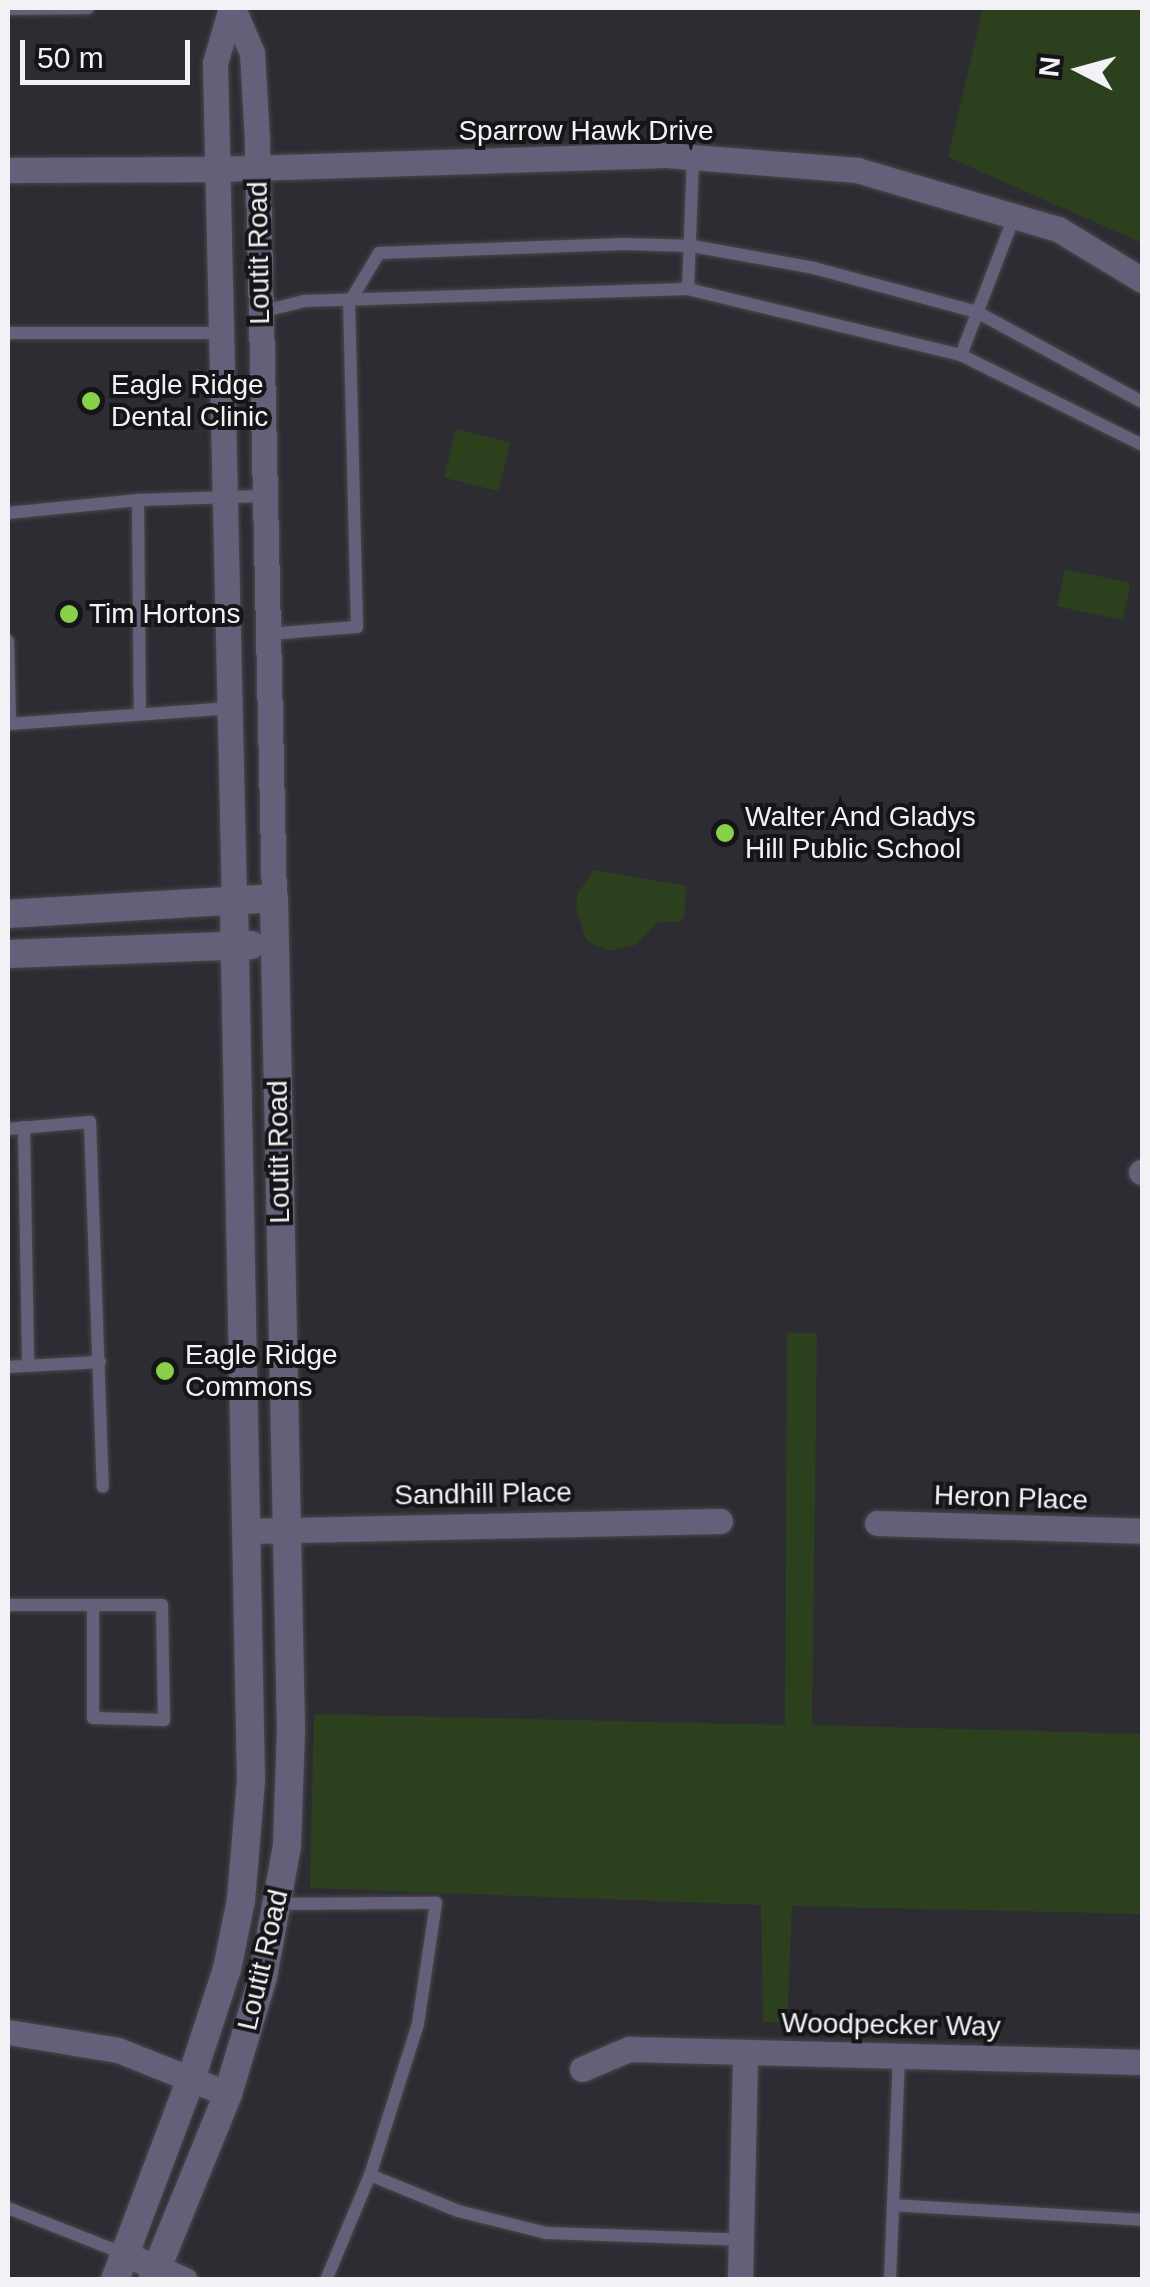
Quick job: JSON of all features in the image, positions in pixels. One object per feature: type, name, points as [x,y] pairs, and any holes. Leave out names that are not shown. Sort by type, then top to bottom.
[{"type":"street","name":"Loutit Road","points":[[155,2273],[228,2094],[263,1978],[287,1846],[291,1730],[258,168],[252,53],[232,8]]},
{"type":"street","name":"Loutit Road","points":[[120,2267],[191,2080],[227,1970],[241,1900],[252,1781],[216,169],[216,63],[232,8]]},
{"type":"street","name":"Sparrow Hawk Drive","points":[[8,170],[692,157],[857,170],[1058,229],[1142,280]]},
{"type":"street","points":[[8,914],[274,898]]},
{"type":"street","points":[[8,954],[275,945]]},
{"type":"street","name":"Sandhill Place","points":[[246,1531],[720,1521]]},
{"type":"street","name":"Heron Place","points":[[877,1524],[1142,1532]]},
{"type":"street","points":[[8,2032],[118,2050],[228,2094]]},
{"type":"street","points":[[582,2069],[629,2049],[745,2052]]},
{"type":"street","name":"Woodpecker Way","points":[[740,2280],[744,2240],[745,2052],[1142,2062]]},
{"type":"street","points":[[120,2267],[184,2280]]},
{"type":"lane","points":[[8,9],[88,8]]},
{"type":"lane","points":[[688,289],[692,157]]},
{"type":"lane","points":[[962,355],[1014,217]]},
{"type":"lane","points":[[265,634],[357,627],[349,303],[379,253],[624,244],[692,246],[814,268],[978,312],[1142,402]]},
{"type":"lane","points":[[260,312],[304,301],[349,303],[688,289],[962,355],[1142,445]]},
{"type":"lane","points":[[8,333],[219,333]]},
{"type":"lane","points":[[8,513],[138,500],[263,496]]},
{"type":"lane","points":[[138,500],[140,711]]},
{"type":"lane","points":[[8,642],[9,724],[140,711],[229,708]]},
{"type":"lane","points":[[8,1129],[90,1122],[103,1487]]},
{"type":"lane","points":[[24,1127],[28,1366]]},
{"type":"lane","points":[[8,1366],[100,1362]]},
{"type":"lane","points":[[8,1605],[93,1605],[162,1605],[164,1720],[93,1718],[93,1605]]},
{"type":"lane","points":[[278,1904],[436,1903],[418,2024],[370,2175],[326,2280]]},
{"type":"lane","points":[[890,2280],[899,2055]]},
{"type":"lane","points":[[370,2175],[458,2211],[546,2233],[744,2240]]},
{"type":"lane","points":[[893,2205],[1142,2220]]},
{"type":"lane","points":[[8,2208],[120,2267]]},
{"type":"green space","points":[[983,8],[1142,8],[1142,243],[948,157]]},
{"type":"green space","points":[[456,429],[510,443],[498,491],[444,478]]},
{"type":"green space","points":[[1065,569],[1131,583],[1123,620],[1057,606]]},
{"type":"green space","points":[[594,870],[686,886],[684,917],[679,922],[658,922],[635,945],[610,951],[599,947],[586,940],[576,908],[578,893]]},
{"type":"green space","points":[[787,1333],[817,1333],[812,1725],[1142,1734],[1142,1914],[792,1906],[787,2023],[763,2022],[761,1905],[310,1888],[314,1714],[785,1725]]},
{"type":"place","name":"Eagle Ridge Dental Clinic","points":[[91,401]]},
{"type":"place","name":"Tim Hortons","points":[[69,614]]},
{"type":"place","name":"Walter And Gladys Hill Public School","points":[[725,833]]},
{"type":"place","name":"Eagle Ridge Commons","points":[[165,1371]]}]
